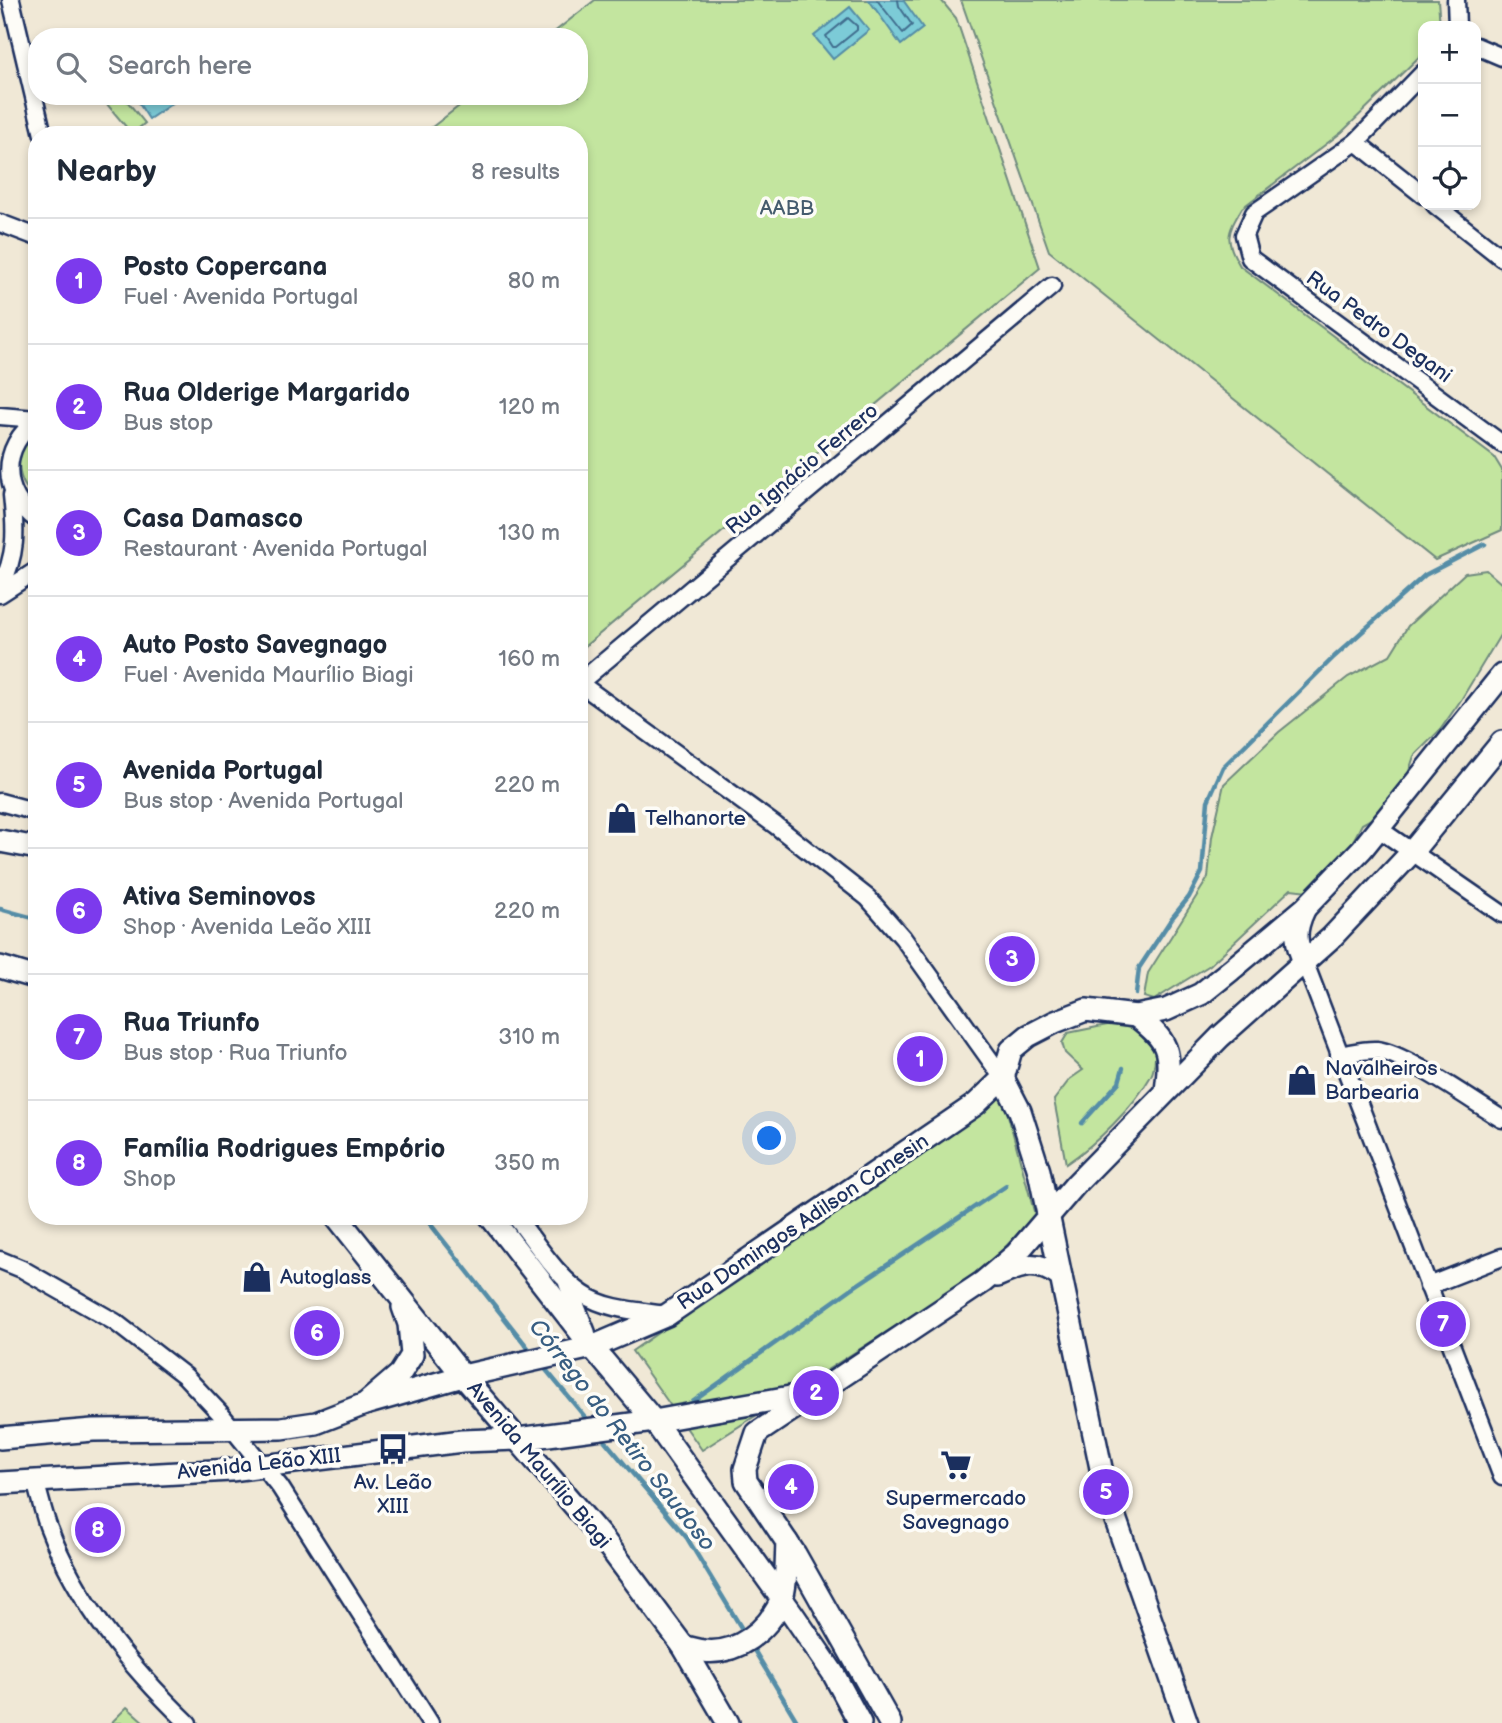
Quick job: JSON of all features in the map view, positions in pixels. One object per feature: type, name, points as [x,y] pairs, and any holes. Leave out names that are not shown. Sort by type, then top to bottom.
[{"type":"main road","points":[[1187,1723],[1106,1492],[1049,1215],[1020,1111],[1003,1078],[1011,1050],[1028,1036],[1055,1021],[1086,1010],[1136,1016],[1166,1010],[1200,995],[1305,908],[1379,830],[1502,675]]},
{"type":"main road","points":[[890,1723],[787,1542],[746,1481],[745,1469],[757,1433],[983,1282],[1016,1254],[1076,1184],[1166,1091],[1220,1037],[1305,963],[1411,853],[1502,742]]},
{"type":"main road","points":[[0,841],[28,846]]},
{"type":"main road","points":[[1305,908],[1297,923],[1295,939],[1305,963]]},
{"type":"main road","points":[[0,967],[28,975]]},
{"type":"main road","points":[[1136,1016],[1158,1033],[1167,1050],[1169,1067],[1166,1091]]},
{"type":"main road","name":"Rua Domingos Adilson Canesin","points":[[365,1404],[463,1376],[592,1347],[667,1315],[976,1104],[1003,1078]]},
{"type":"main road","name":"Avenida Maurílio Biagi","points":[[343,1225],[463,1376],[604,1540],[683,1646],[728,1723]]},
{"type":"main road","points":[[497,1225],[592,1347],[654,1421],[833,1673],[860,1723]]},
{"type":"main road","points":[[983,1282],[1014,1268],[1034,1265],[1046,1266],[1061,1277]]},
{"type":"main road","name":"Avenida Leão XIII","points":[[0,1438],[93,1430],[282,1428],[316,1423],[365,1404],[400,1374],[412,1355],[409,1324],[398,1296]]},
{"type":"main road","name":"Avenida Leão XIII","points":[[0,1483],[262,1467],[462,1441],[518,1439],[654,1421],[816,1392]]},
{"type":"main road","points":[[683,1646],[705,1651],[723,1651],[743,1643],[759,1631],[782,1599],[787,1542]]},
{"type":"main road","points":[[833,1673],[870,1686]]},
{"type":"street","points":[[11,0],[28,72]]},
{"type":"street","points":[[1456,0],[1457,21]]},
{"type":"street","points":[[1481,48],[1502,57]]},
{"type":"street","points":[[1418,78],[1356,142],[1418,191]]},
{"type":"street","points":[[36,105],[41,126]]},
{"type":"street","name":"Rua Pedro Degani","points":[[1356,142],[1254,213],[1244,235],[1250,258],[1502,444]]},
{"type":"street","points":[[1441,210],[1502,258]]},
{"type":"street","points":[[0,223],[28,234]]},
{"type":"street","name":"Rua Ignácio Ferrero","points":[[588,675],[1052,286]]},
{"type":"street","points":[[0,416],[28,418]]},
{"type":"street","points":[[0,589],[10,569],[16,527],[6,483],[10,451],[16,438],[28,427]]},
{"type":"street","points":[[6,483],[21,508],[28,513]]},
{"type":"street","points":[[0,594],[28,576]]},
{"type":"street","points":[[588,690],[775,825],[868,898],[903,938],[1003,1078]]},
{"type":"street","points":[[0,802],[28,809]]},
{"type":"street","points":[[1379,830],[1502,914]]},
{"type":"street","points":[[1305,963],[1502,1477]]},
{"type":"street","points":[[1339,1055],[1380,1050],[1408,1062],[1502,1119]]},
{"type":"street","points":[[522,1225],[565,1277],[584,1295],[615,1306],[667,1315]]},
{"type":"street","points":[[1428,1286],[1502,1257]]},
{"type":"street","points":[[0,1260],[22,1269],[115,1322],[185,1376],[234,1429],[280,1487],[430,1723]]},
{"type":"street","points":[[565,1277],[592,1347]]},
{"type":"street","points":[[35,1480],[48,1525],[68,1572],[101,1625],[144,1680],[188,1723]]},
{"type":"green space","name":"AABB","points":[[595,0],[941,0],[956,18],[1040,268],[588,644],[588,126],[434,126],[460,105],[588,105],[588,28],[559,28]]},
{"type":"green space","points":[[961,0],[1438,0],[1440,21],[1418,21],[1418,58],[1342,132],[1242,208],[1229,237],[1240,266],[1494,457],[1502,470],[1502,530],[1435,560],[1049,251]]},
{"type":"green space","points":[[108,105],[130,105],[145,123],[141,126],[125,126]]},
{"type":"green space","points":[[28,437],[28,490],[20,472],[19,462]]},
{"type":"green space","points":[[1486,570],[1502,584],[1502,632],[1440,730],[1414,756],[1406,780],[1384,812],[1362,824],[1345,856],[1308,891],[1291,889],[1210,965],[1154,1000],[1144,997],[1148,973],[1208,878],[1212,837],[1224,784],[1279,732],[1348,677],[1390,655],[1408,626],[1465,573]]},
{"type":"green space","points":[[1112,1024],[1140,1030],[1156,1049],[1152,1073],[1134,1100],[1113,1124],[1066,1164],[1054,1100],[1070,1079],[1083,1070],[1065,1053],[1062,1043],[1068,1033]]},
{"type":"green space","points":[[1002,1093],[1035,1215],[985,1269],[702,1450],[632,1351]]},
{"type":"green space","points":[[127,1707],[145,1723],[111,1723]]},
{"type":"water","points":[[869,0],[903,0],[923,28],[901,45]]},
{"type":"water","points":[[850,7],[869,30],[833,59],[814,36]]},
{"type":"water","points":[[140,105],[170,105],[149,119]]},
{"type":"waterway","points":[[1136,994],[1139,968],[1189,897],[1202,872],[1208,801],[1223,767],[1334,657],[1425,575],[1485,544]]},
{"type":"waterway","name":"Córrego do Retiro Saudoso","points":[[0,909],[28,917]]},
{"type":"waterway","points":[[1082,1123],[1119,1082],[1123,1068]]},
{"type":"waterway","points":[[684,1408],[851,1289],[1006,1186]]},
{"type":"waterway","name":"Córrego do Retiro Saudoso","points":[[431,1225],[532,1353]]},
{"type":"waterway","name":"Córrego do Retiro Saudoso","points":[[542,1365],[590,1423]]},
{"type":"waterway","name":"Córrego do Retiro Saudoso","points":[[600,1435],[687,1538],[745,1634]]},
{"type":"waterway","name":"Córrego do Retiro Saudoso","points":[[751,1645],[798,1723]]},
{"type":"place","name":"Telhanorte","points":[[622,818]]},
{"type":"place","name":"Casa Damasco","points":[[1012,959]]},
{"type":"place","name":"Posto Copercana","points":[[920,1059]]},
{"type":"place","name":"Navalheiros Barbearia","points":[[1302,1080]]},
{"type":"place","name":"Autoglass","points":[[257,1277]]},
{"type":"place","name":"Rua Triunfo","points":[[1443,1324]]},
{"type":"place","name":"Ativa Seminovos","points":[[317,1333]]},
{"type":"place","name":"Rua Olderige Margarido","points":[[816,1393]]},
{"type":"place","name":"Av. Leão XIII","points":[[393,1449]]},
{"type":"place","name":"Supermercado Savegnago","points":[[956,1465]]},
{"type":"place","name":"Auto Posto Savegnago","points":[[791,1487]]},
{"type":"place","name":"Avenida Portugal","points":[[1106,1492]]},
{"type":"place","name":"Família Rodrigues Empório","points":[[98,1530]]}]
